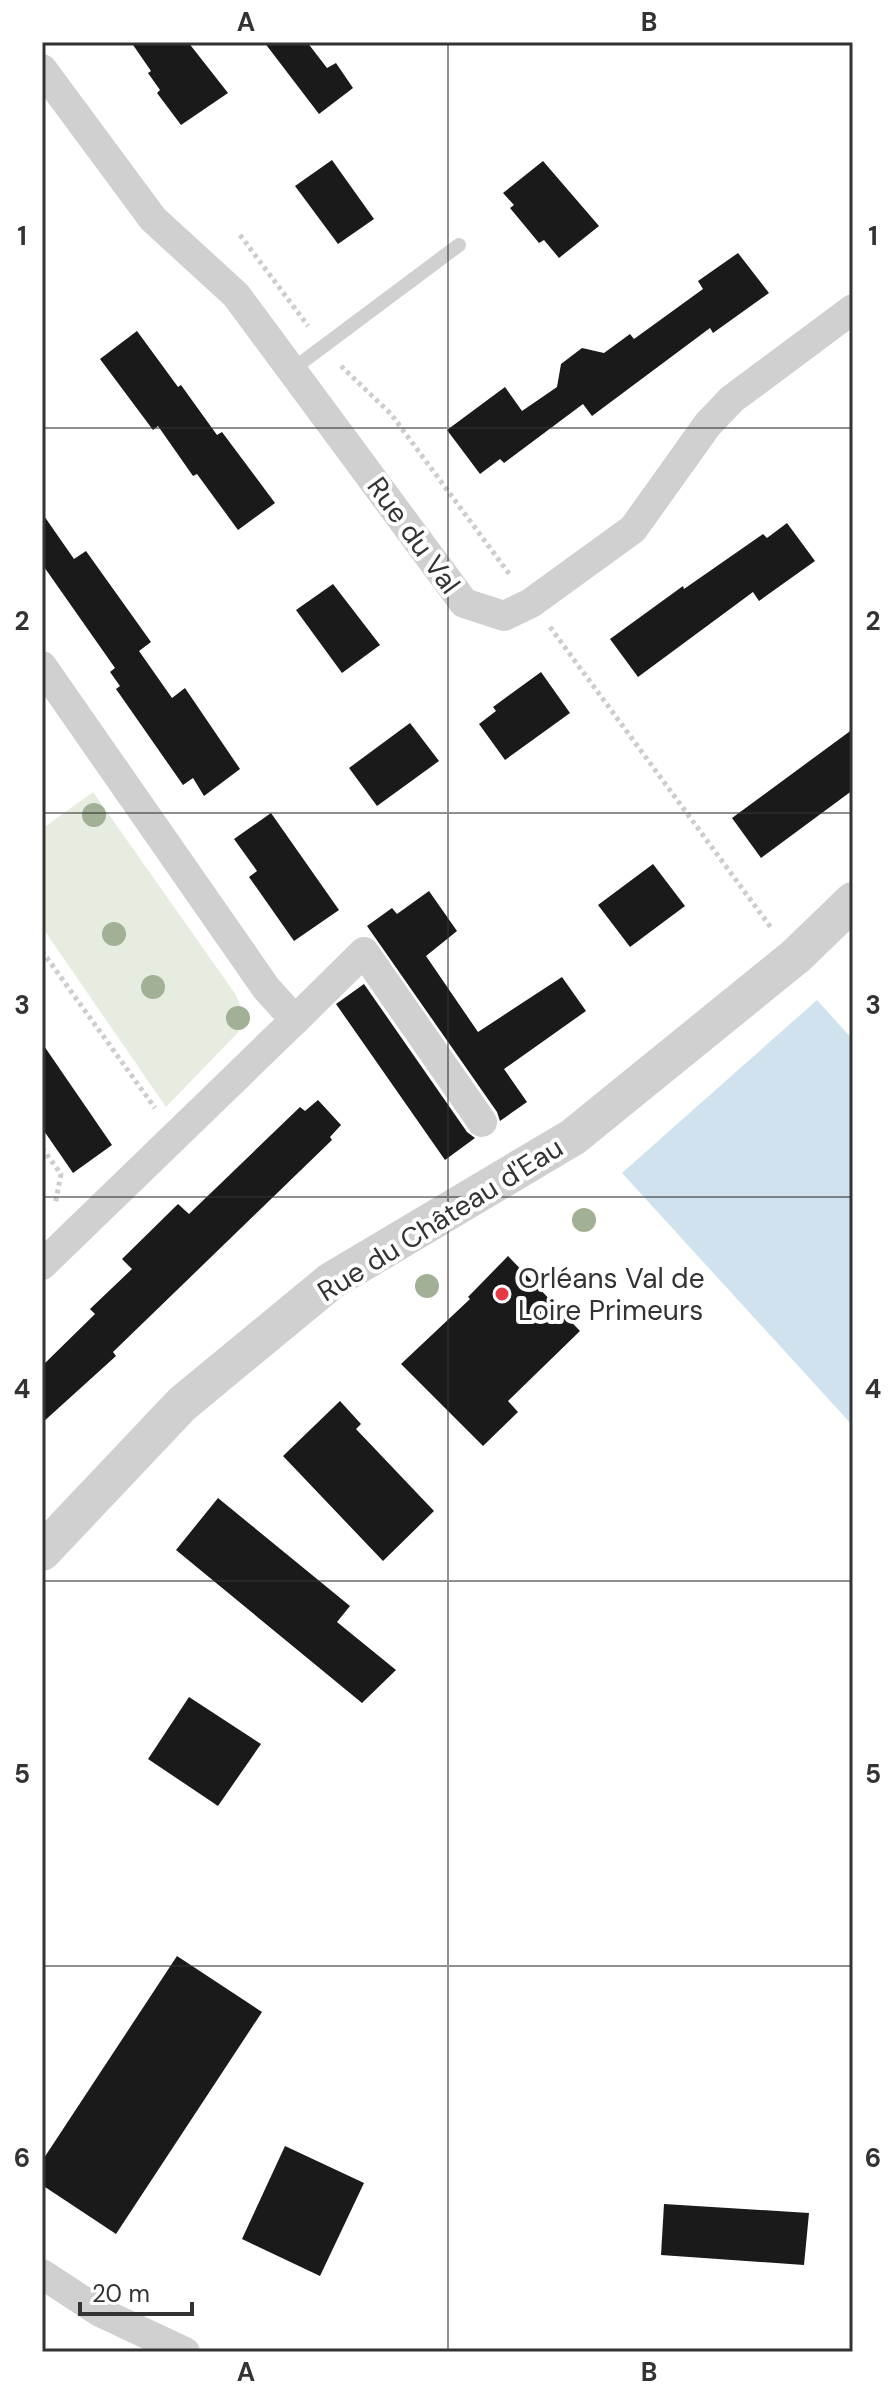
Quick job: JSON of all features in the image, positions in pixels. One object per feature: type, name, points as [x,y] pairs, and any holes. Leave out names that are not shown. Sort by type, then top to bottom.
[{"type":"street","name":"Rue du Val","points":[[42,69],[153,219],[236,295],[464,603],[504,616],[531,603],[633,529],[708,424],[732,399],[853,309]]},
{"type":"street","points":[[42,666],[266,988],[295,1020]]},
{"type":"street","name":"Rue du Château d'Eau","points":[[42,1552],[182,1404],[331,1281],[573,1137],[796,956],[853,901]]},
{"type":"street","points":[[42,1265],[364,952],[482,1122]]},
{"type":"street","points":[[42,2274],[100,2312],[185,2352]]},
{"type":"lane","points":[[293,369],[459,245]]},
{"type":"path","points":[[240,235],[314,333]]},
{"type":"path","points":[[333,358],[391,414],[774,931],[796,956]]},
{"type":"path","points":[[42,951],[156,1110]]},
{"type":"path","points":[[42,1148],[61,1174],[54,1210],[66,1210]]},
{"type":"shaded area","points":[[93,792],[236,995],[247,1023],[166,1107],[42,927],[42,829]]},
{"type":"water","points":[[817,1000],[853,1040],[853,1426],[622,1173]]},
{"type":"building","points":[[131,42],[188,42],[228,93],[181,125],[157,93],[160,90],[148,73],[151,71]]},
{"type":"building","points":[[264,42],[307,42],[327,68],[336,63],[353,88],[319,114]]},
{"type":"building","points":[[332,160],[374,219],[338,244],[295,186]]},
{"type":"building","points":[[543,161],[599,226],[559,258],[544,240],[539,243],[510,208],[514,205],[503,193]]},
{"type":"building","points":[[738,253],[769,293],[713,333],[710,328],[592,416],[583,404],[504,463],[500,459],[480,474],[447,430],[505,387],[522,411],[557,387],[561,364],[582,348],[604,353],[630,334],[634,339],[703,289],[698,281]]},
{"type":"building","points":[[137,331],[217,435],[222,432],[275,503],[238,530],[197,474],[193,476],[158,426],[153,430],[100,359]]},
{"type":"building","points":[[42,513],[74,559],[86,551],[151,642],[139,651],[172,698],[185,688],[240,769],[204,796],[193,778],[183,785],[116,689],[120,686],[110,672],[115,668],[42,564]]},
{"type":"building","points":[[787,523],[815,561],[759,601],[753,592],[638,677],[610,639],[683,586],[684,589],[763,534],[767,538]]},
{"type":"building","points":[[333,584],[380,645],[342,673],[296,610]]},
{"type":"building","points":[[541,672],[570,713],[505,760],[479,724],[496,711],[493,707]]},
{"type":"building","points":[[410,723],[439,761],[377,806],[349,768]]},
{"type":"building","points":[[853,729],[853,790],[761,858],[732,818]]},
{"type":"building","points":[[271,813],[339,910],[294,941],[249,877],[257,871],[234,839]]},
{"type":"building","points":[[653,864],[685,906],[630,947],[598,905]]},
{"type":"building","points":[[429,891],[457,931],[426,956],[478,1032],[562,977],[586,1011],[504,1069],[527,1102],[500,1121],[497,1112],[367,926],[392,908],[397,914]]},
{"type":"building","points":[[364,984],[467,1132],[475,1138],[445,1160],[336,1004]]},
{"type":"building","points":[[42,1043],[112,1145],[73,1173],[42,1128]]},
{"type":"building","points":[[318,1100],[341,1125],[330,1137],[332,1140],[113,1352],[116,1356],[42,1423],[42,1366],[95,1314],[90,1309],[132,1269],[122,1259],[178,1204],[189,1214],[300,1107],[305,1111]]},
{"type":"building","points":[[508,1256],[580,1331],[508,1401],[518,1412],[483,1446],[401,1364],[470,1299],[468,1297]]},
{"type":"building","points":[[340,1401],[361,1424],[356,1429],[434,1511],[383,1561],[283,1456]]},
{"type":"building","points":[[218,1498],[350,1606],[337,1622],[396,1670],[362,1703],[176,1550]]},
{"type":"building","points":[[189,1697],[261,1744],[218,1806],[148,1759]]},
{"type":"building","points":[[177,1956],[262,2012],[116,2234],[42,2185],[42,2161]]},
{"type":"building","points":[[285,2146],[364,2183],[320,2276],[242,2239]]},
{"type":"building","points":[[664,2204],[809,2213],[804,2265],[661,2255]]},
{"type":"place","name":"Orléans Val de Loire Primeurs","points":[[502,1294]]}]
